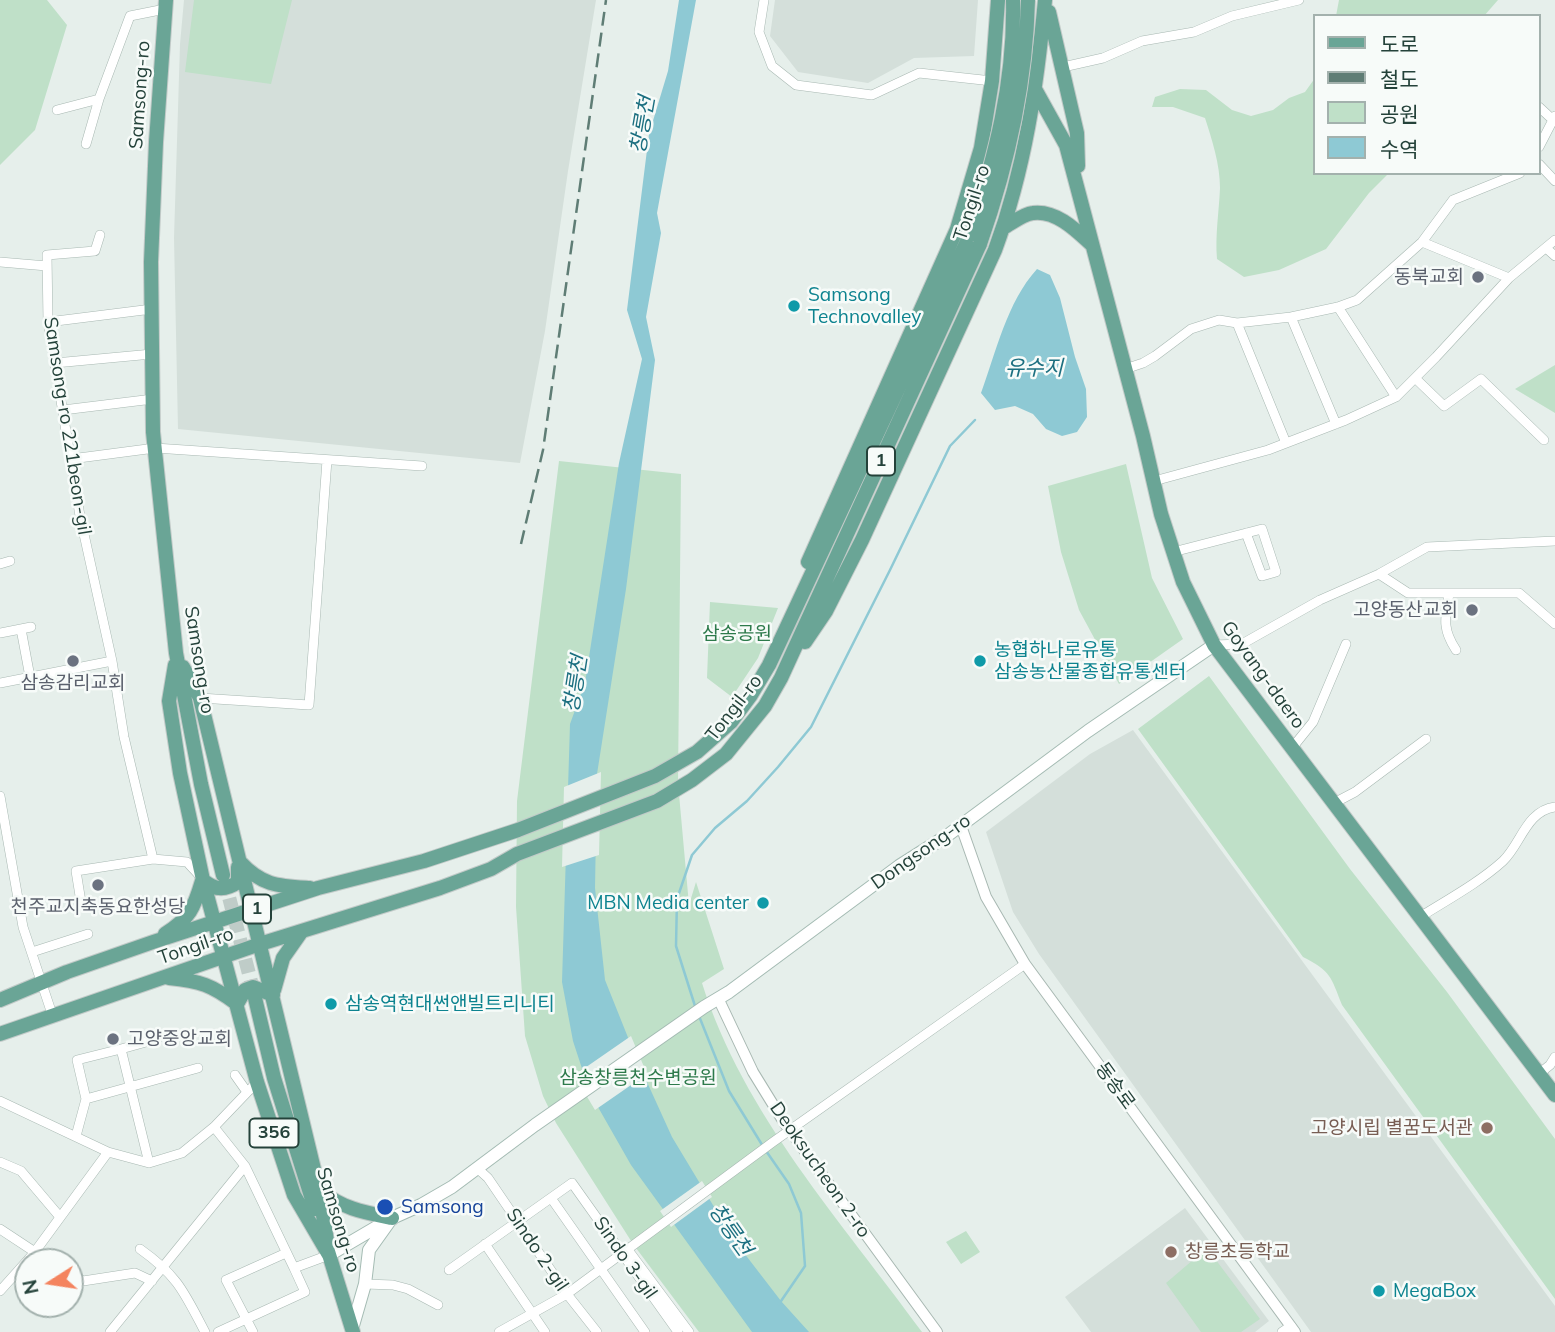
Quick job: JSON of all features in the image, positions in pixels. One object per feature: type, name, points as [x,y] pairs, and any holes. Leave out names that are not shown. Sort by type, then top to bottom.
[{"type":"main road","points":[[769,665],[824,522],[957,229],[981,148],[992,81],[998,0]]},
{"type":"main road","name":"Tongil-ro","points":[[0,1034],[260,944],[440,888],[491,869],[517,854],[657,801],[692,780],[726,754],[751,724],[781,678],[975,239],[1007,99],[1013,46],[1013,0]]},
{"type":"main road","name":"Tongil-ro","points":[[0,1000],[153,942],[318,888],[424,861],[518,830],[655,776],[696,752],[731,722],[769,665],[997,195],[1013,136],[1024,72],[1028,0]]},
{"type":"main road","points":[[1046,0],[1077,133],[1079,186]]},
{"type":"main road","points":[[781,678],[826,611],[862,540],[996,250],[1031,119],[1046,0]]},
{"type":"main road","name":"Samsong-ro","points":[[165,4],[156,142],[152,309],[155,448],[176,653],[201,784],[223,875]]},
{"type":"main road","points":[[992,81],[1036,91]]},
{"type":"main road","name":"Goyang-daero","points":[[1036,91],[1066,145],[1079,186],[1091,244],[1173,552],[1183,582],[1214,645],[1555,1095]]},
{"type":"main road","points":[[1003,228],[1031,213],[1039,213],[1070,225],[1091,244]]},
{"type":"main road","name":"Dongsong-ro","points":[[477,1168],[1214,645]]},
{"type":"main road","points":[[176,653],[200,698],[237,859],[238,882],[231,887],[219,889],[211,887],[203,880]]},
{"type":"main road","points":[[153,942],[182,923],[194,909],[203,880],[180,773],[169,701],[176,653]]},
{"type":"main road","points":[[237,859],[263,882],[283,887],[318,888]]},
{"type":"main road","name":"356","points":[[237,859],[273,995],[319,1190],[329,1255]]},
{"type":"main road","name":"356","points":[[203,880],[237,1004],[252,1087],[294,1195],[329,1255]]},
{"type":"main road","points":[[164,977],[199,981],[215,987],[237,1004],[245,990],[253,987],[273,995],[278,969],[302,931]]},
{"type":"main road","name":"Samsong-ro","points":[[255,998],[274,1078],[351,1331]]},
{"type":"main road","points":[[329,1255],[392,1217],[421,1205],[452,1187],[477,1168]]},
{"type":"main road","points":[[319,1190],[337,1204],[361,1212],[392,1217]]},
{"type":"main road","points":[[351,1331],[365,1284],[369,1250],[392,1217]]},
{"type":"street","points":[[764,0],[759,32],[772,66],[796,85],[872,95],[919,73],[992,81]]},
{"type":"street","points":[[1063,67],[1103,58],[1142,41],[1194,32],[1232,16],[1299,0]]},
{"type":"street","name":"Samsong-ro","points":[[86,144],[99,99],[130,16],[165,4]]},
{"type":"street","points":[[57,110],[99,99]]},
{"type":"street","points":[[1541,143],[1553,118]]},
{"type":"street","points":[[1541,166],[1555,181]]},
{"type":"street","points":[[1125,369],[1155,356],[1191,329],[1219,320],[1237,323],[1291,317],[1357,300],[1422,242],[1453,200],[1515,175]]},
{"type":"street","points":[[0,262],[47,266],[47,255],[95,251],[100,234]]},
{"type":"street","points":[[1153,481],[1268,450],[1396,397],[1509,278],[1555,240]]},
{"type":"street","points":[[1422,242],[1509,278]]},
{"type":"street","points":[[1546,248],[1555,256]]},
{"type":"street","name":"Samsong-ro 221beon-gil","points":[[47,266],[48,322],[80,516],[112,660],[124,737],[153,859]]},
{"type":"street","points":[[1338,307],[1396,397]]},
{"type":"street","points":[[48,322],[152,309]]},
{"type":"street","points":[[1291,317],[1336,424]]},
{"type":"street","points":[[1237,323],[1286,443]]},
{"type":"street","points":[[55,363],[152,355]]},
{"type":"street","points":[[1415,378],[1444,405],[1481,379],[1545,440]]},
{"type":"street","points":[[63,410],[153,399]]},
{"type":"street","points":[[71,459],[155,448],[422,466]]},
{"type":"street","points":[[200,698],[309,705],[327,460]]},
{"type":"street","points":[[1173,552],[1246,533],[1262,529],[1276,572],[1262,576],[1246,533]]},
{"type":"street","points":[[1214,645],[1242,645],[1320,600],[1379,574],[1427,547],[1555,541]]},
{"type":"street","points":[[0,564],[10,561]]},
{"type":"street","points":[[1379,574],[1408,593],[1519,593],[1555,624]]},
{"type":"street","points":[[1449,594],[1444,622],[1449,640],[1456,650]]},
{"type":"street","points":[[0,633],[26,628],[30,677]]},
{"type":"street","points":[[1292,748],[1313,722],[1346,644]]},
{"type":"street","points":[[0,683],[112,660]]},
{"type":"street","points":[[1334,803],[1355,792],[1426,738]]},
{"type":"street","points":[[0,797],[23,927],[53,1017]]},
{"type":"street","points":[[1420,917],[1505,860],[1523,829],[1539,814],[1552,806],[1555,807]]},
{"type":"street","name":"동송로","points":[[961,826],[986,897],[1025,964],[1290,1330]]},
{"type":"street","points":[[187,862],[196,848]]},
{"type":"street","points":[[81,902],[76,871],[153,859],[187,862],[203,880]]},
{"type":"street","points":[[32,952],[88,934]]},
{"type":"street","points":[[499,1332],[567,1294],[773,1142],[1025,964]]},
{"type":"street","name":"Deoksucheon 2-ro","points":[[718,998],[752,1072],[789,1131],[937,1332]]},
{"type":"street","points":[[76,1136],[86,1099],[77,1060],[157,1038]]},
{"type":"street","points":[[121,1049],[149,1163]]},
{"type":"street","points":[[1540,1073],[1555,1057]]},
{"type":"street","points":[[86,1099],[198,1068]]},
{"type":"street","points":[[0,1101],[108,1152],[149,1163],[182,1153],[214,1127],[252,1087],[235,1074]]},
{"type":"street","points":[[214,1127],[245,1166],[304,1292],[218,1332]]},
{"type":"street","points":[[38,1248],[108,1152]]},
{"type":"street","points":[[0,1162],[21,1171],[60,1217]]},
{"type":"street","points":[[110,1332],[245,1166]]},
{"type":"street","name":"Sindo 2-gil","points":[[477,1168],[488,1178],[567,1294],[597,1332]]},
{"type":"street","name":"Sindo 3-gil","points":[[551,1198],[572,1183],[689,1332]]},
{"type":"street","points":[[449,1270],[551,1198],[645,1332]]},
{"type":"street","points":[[0,1229],[27,1248]]},
{"type":"street","points":[[485,1244],[545,1332]]},
{"type":"street","points":[[140,1249],[163,1265],[181,1286],[205,1332]]},
{"type":"street","points":[[253,1332],[225,1276],[286,1252]]},
{"type":"street","name":"Sindo 3-gil","points":[[625,1252],[678,1332]]},
{"type":"street","points":[[294,1268],[329,1255]]},
{"type":"street","points":[[84,1281],[135,1273],[152,1281]]},
{"type":"street","points":[[0,1291],[14,1275]]},
{"type":"street","points":[[365,1284],[393,1284],[438,1305]]},
{"type":"shaded area","points":[[184,0],[596,0],[545,331],[520,463],[178,429],[174,238],[180,44]]},
{"type":"shaded area","points":[[775,0],[978,0],[974,56],[914,58],[868,83],[798,72],[770,36]]},
{"type":"shaded area","points":[[1133,730],[1555,1306],[1555,1332],[1311,1332],[1039,954],[1013,912],[986,832],[1090,754]]},
{"type":"shaded area","name":"창릉초등학교","points":[[1185,1208],[1269,1321],[1255,1332],[1091,1332],[1065,1297]]},
{"type":"green space","points":[[0,0],[47,0],[67,25],[35,130],[0,165]]},
{"type":"green space","points":[[194,0],[292,0],[271,84],[185,72]]},
{"type":"green space","points":[[1339,0],[1498,0],[1486,14],[1336,14]]},
{"type":"green space","points":[[1314,79],[1314,175],[1387,175],[1369,193],[1326,249],[1279,270],[1244,277],[1217,259],[1220,179],[1205,118],[1173,107],[1152,107],[1155,97],[1180,89],[1206,90],[1232,110],[1251,116],[1273,110],[1289,98],[1305,92]]},
{"type":"green space","points":[[1555,365],[1555,413],[1515,389]]},
{"type":"green space","name":"삼송창릉천수변공원","points":[[559,461],[681,474],[678,783],[689,905],[696,882],[724,969],[702,983],[720,1031],[742,1077],[769,1122],[828,1208],[922,1332],[699,1332],[633,1244],[556,1123],[543,1096],[525,1036],[516,907],[517,801]]},
{"type":"green space","points":[[1126,464],[1152,578],[1183,639],[1119,684],[1079,610],[1061,552],[1048,486]]},
{"type":"green space","name":"삼송공원","points":[[710,602],[778,608],[758,658],[732,697],[707,678]]},
{"type":"green space","points":[[1209,676],[1350,869],[1447,992],[1555,1139],[1555,1299],[1342,1005],[1329,976],[1319,966],[1303,957],[1138,729]]},
{"type":"green space","points":[[966,1231],[980,1252],[961,1264],[946,1242]]},
{"type":"green space","points":[[1207,1248],[1260,1319],[1241,1332],[1201,1332],[1166,1283]]},
{"type":"water","points":[[679,0],[696,0],[657,213],[661,233],[646,317],[655,360],[626,589],[597,774],[595,888],[605,980],[672,1137],[734,1240],[781,1301],[809,1332],[752,1332],[631,1165],[590,1093],[573,1041],[562,982],[570,724],[585,683],[619,463],[642,359],[627,310],[649,134],[668,71]]},
{"type":"water","name":"유수지","points":[[1037,269],[1050,275],[1060,298],[1086,389],[1087,417],[1077,432],[1062,436],[1046,429],[1033,414],[1015,406],[995,410],[981,393],[1010,312]]},
{"type":"pier","points":[[601,772],[599,855],[562,867],[564,787]]},
{"type":"pier","points":[[631,1036],[647,1074],[595,1110],[586,1095],[579,1072]]},
{"type":"pier","points":[[702,1181],[712,1197],[671,1227],[660,1211]]},
{"type":"waterway","points":[[695,1006],[676,946],[677,899],[692,855],[715,828],[747,801],[811,727],[950,446],[975,420]]},
{"type":"waterway","points":[[699,1016],[729,1091],[789,1184],[801,1213],[805,1266],[779,1304]]},
{"type":"tunnel","points":[[224,878],[255,997]]},
{"type":"railway","points":[[521,544],[543,450],[606,0]]},
{"type":"place","name":"동북교회","points":[[1478,277]]},
{"type":"place","name":"Samsong Technovalley","points":[[794,306]]},
{"type":"place","name":"고양동산교회","points":[[1472,610]]},
{"type":"place","name":"삼송감리교회","points":[[73,661]]},
{"type":"place","name":"농협하나로유통 삼송농산물종합유통센터","points":[[980,661]]},
{"type":"place","name":"천주교지축동요한성당","points":[[98,885]]},
{"type":"place","name":"MBN Media center","points":[[763,903]]},
{"type":"place","name":"삼송역현대썬앤빌트리니티","points":[[331,1004]]},
{"type":"place","name":"고양중앙교회","points":[[113,1039]]},
{"type":"place","name":"고양시립 별꿈도서관","points":[[1487,1128]]},
{"type":"place","name":"Samsong","points":[[385,1207]]},
{"type":"place","name":"창릉초등학교","points":[[1171,1252]]},
{"type":"place","name":"MegaBox","points":[[1379,1291]]},
{"type":"water label","name":"창릉천","points":[[643,125]]},
{"type":"water label","name":"창릉천","points":[[576,684]]},
{"type":"water label","name":"창릉천","points":[[730,1230]]}]
